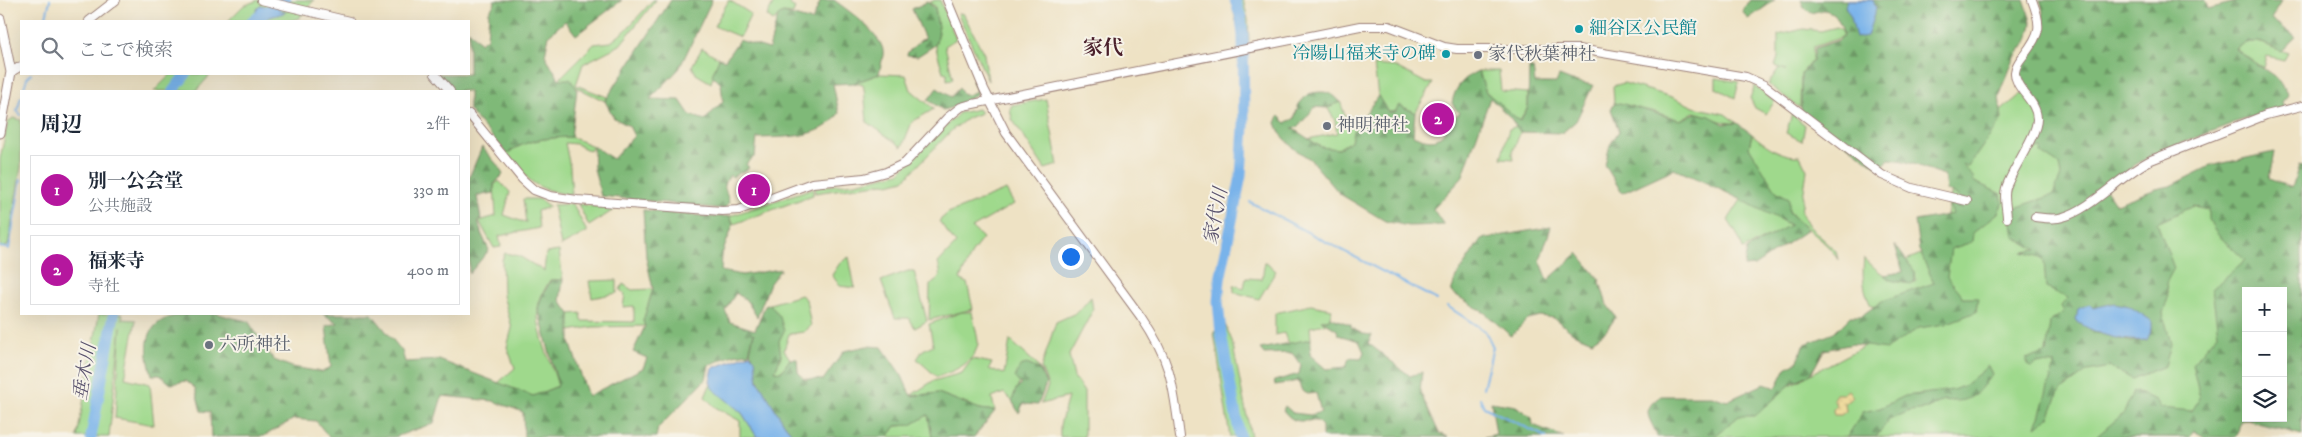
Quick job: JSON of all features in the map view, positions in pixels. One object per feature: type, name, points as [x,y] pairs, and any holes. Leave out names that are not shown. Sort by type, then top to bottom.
[{"type":"main road","points":[[0,19],[11,72],[0,133]]},
{"type":"street","points":[[90,20],[116,0]]},
{"type":"street","points":[[261,0],[345,20]]},
{"type":"street","points":[[947,0],[989,100],[1006,133],[1141,317],[1160,347],[1172,379],[1180,437]]},
{"type":"street","points":[[2008,218],[2005,190],[2037,120],[2033,104],[2017,82],[2015,73],[2017,64],[2034,41],[2039,28],[2039,19],[2032,0]]},
{"type":"street","points":[[470,115],[522,179],[534,190],[550,196],[577,200],[722,211],[739,210],[812,184],[864,178],[886,172],[905,163],[947,118],[961,107],[1360,26],[1384,26],[1451,48],[1579,49],[1746,77],[1764,85],[1882,175],[1912,188],[1967,201]]},
{"type":"street","points":[[11,72],[20,67]]},
{"type":"street","points":[[436,75],[449,90]]},
{"type":"street","points":[[2035,217],[2063,217],[2107,191],[2136,167],[2151,160],[2266,115],[2302,106]]},
{"type":"green space","points":[[258,0],[314,0],[299,18],[294,20],[229,20],[243,6]]},
{"type":"green space","points":[[494,0],[622,0],[576,35],[565,21],[549,35],[545,55],[559,79],[570,79],[577,89],[571,137],[529,142],[507,154],[470,111],[470,90],[451,90],[439,75],[470,75],[470,31],[480,43],[487,38],[489,12],[495,3]]},
{"type":"green space","points":[[653,0],[656,0],[620,45],[583,64],[576,85],[607,97],[605,101],[559,79],[594,44],[611,42],[626,30]]},
{"type":"green space","points":[[671,0],[712,0],[679,69],[650,99],[680,100],[690,115],[705,120],[723,101],[721,84],[712,75],[719,58],[725,60],[739,40],[769,49],[778,16],[783,13],[812,21],[821,0],[834,0],[863,22],[876,36],[883,50],[879,74],[854,83],[833,84],[839,113],[823,128],[791,137],[757,138],[755,156],[746,164],[749,168],[732,177],[730,175],[724,184],[729,202],[724,209],[601,196],[594,169],[593,146],[613,159],[634,136],[629,126],[614,118],[605,101]]},
{"type":"green space","points":[[729,0],[751,14],[740,37],[714,26]]},
{"type":"green space","points":[[775,0],[791,0],[789,4],[795,8],[793,14],[783,13],[773,21],[767,16]]},
{"type":"green space","points":[[940,0],[956,39],[945,46],[953,79],[947,80],[947,73],[943,72],[935,45],[938,31],[935,6],[929,3]]},
{"type":"green space","points":[[1231,0],[1243,0],[1248,19],[1249,41],[1246,41],[1243,26],[1237,25]]},
{"type":"green space","points":[[1751,0],[1775,0],[1748,19],[1742,11]]},
{"type":"green space","points":[[1801,0],[2024,0],[2032,24],[2028,40],[2014,58],[1999,97],[2002,119],[1968,167],[1962,164],[1974,178],[1973,181],[2001,194],[2003,202],[1998,213],[1973,233],[1972,242],[1951,249],[1947,277],[1960,292],[1962,298],[1978,298],[1976,312],[1945,324],[1919,328],[1886,349],[1853,344],[1824,350],[1811,374],[1793,382],[1755,416],[1739,416],[1714,437],[1657,437],[1648,412],[1654,402],[1661,396],[1712,396],[1727,401],[1764,384],[1776,388],[1786,368],[1798,361],[1803,345],[1834,333],[1851,316],[1861,316],[1882,301],[1934,283],[1919,250],[1915,221],[1953,214],[1947,201],[1956,204],[1958,196],[1946,190],[1944,175],[1916,165],[1896,159],[1889,159],[1880,169],[1801,111],[1801,74],[1813,60],[1815,48],[1839,40],[1843,36],[1842,28],[1832,13],[1824,10],[1811,13],[1804,7]]},
{"type":"green space","points":[[2040,0],[2205,0],[2208,9],[2243,0],[2282,1],[2271,19],[2296,37],[2281,51],[2258,42],[2247,43],[2235,49],[2277,78],[2288,95],[2282,102],[2284,108],[2236,122],[2156,153],[2135,165],[2106,189],[2116,204],[2156,189],[2170,186],[2210,166],[2274,152],[2269,179],[2292,188],[2299,165],[2302,166],[2302,435],[2254,422],[2287,422],[2287,287],[2242,287],[2242,421],[2240,421],[2238,434],[2235,437],[2205,437],[2194,431],[2190,437],[2096,437],[2124,413],[2133,391],[2156,400],[2161,408],[2192,411],[2200,398],[2192,364],[2218,334],[2212,289],[2245,260],[2218,235],[2209,220],[2209,209],[2194,206],[2157,223],[2174,268],[2166,283],[2168,298],[2163,313],[2171,344],[2165,366],[2132,379],[2110,367],[2088,371],[2059,392],[2050,416],[2036,427],[2055,364],[2036,363],[2032,367],[2028,366],[2026,359],[2046,353],[2050,322],[2064,312],[2061,306],[2068,298],[2046,288],[2044,261],[2038,256],[2022,252],[2037,250],[2014,237],[2011,216],[2015,208],[2053,195],[2061,176],[2059,165],[2041,153],[2042,148],[2030,150],[2039,134],[2042,120],[2035,99],[2020,76],[2022,65],[2039,42],[2044,22]],"holes":[[[2089,304],[2147,340],[2131,342],[2091,331]]]},
{"type":"green space","points":[[927,2],[935,8],[939,33],[935,45],[918,56],[907,55],[921,40],[925,39],[912,9]]},
{"type":"green space","points":[[963,13],[984,54],[988,81],[958,14]]},
{"type":"green space","points":[[1837,27],[1843,31],[1842,37],[1813,47],[1813,59],[1801,74],[1800,108],[1768,84],[1779,68],[1786,70],[1775,66],[1778,58],[1778,35],[1803,29],[1821,31]]},
{"type":"green space","points":[[2245,42],[2258,42],[2288,53],[2284,60],[2267,56],[2264,68],[2235,49]]},
{"type":"green space","points":[[702,48],[719,58],[711,83],[696,74],[692,66]]},
{"type":"green space","points":[[1374,65],[1396,67],[1426,83],[1433,83],[1415,113],[1399,105],[1395,112],[1387,112],[1378,96]]},
{"type":"green space","points":[[1529,68],[1533,68],[1535,83],[1556,83],[1559,76],[1572,81],[1593,85],[1576,121],[1562,133],[1520,132],[1510,117],[1490,98],[1462,178],[1433,209],[1444,225],[1408,226],[1385,221],[1340,194],[1310,159],[1293,148],[1280,133],[1276,123],[1279,116],[1287,124],[1286,122],[1294,119],[1299,104],[1308,94],[1329,93],[1340,102],[1327,108],[1315,107],[1298,127],[1292,128],[1321,147],[1338,149],[1351,141],[1353,131],[1378,96],[1388,112],[1395,112],[1399,105],[1415,113],[1413,135],[1423,139],[1437,139],[1459,113],[1452,103],[1455,92],[1464,80],[1478,71],[1486,92],[1520,121],[1528,107]]},
{"type":"green space","points":[[1478,71],[1499,71],[1501,91],[1528,93],[1528,107],[1519,121],[1486,92]]},
{"type":"green space","points":[[2048,72],[2114,216],[2217,186],[2280,287],[2242,287],[2242,396],[2178,437],[1692,437],[1926,313],[1871,306],[1864,282],[1864,258],[1887,277],[1908,283],[1916,282],[1915,272],[1906,260],[1921,254],[1934,276],[1962,143]]},
{"type":"green space","points":[[879,74],[906,75],[911,90],[934,109],[912,122],[902,147],[867,122],[863,85],[854,83]]},
{"type":"green space","points":[[170,75],[210,75],[197,90],[155,90]]},
{"type":"green space","points":[[1716,78],[1739,82],[1735,98],[1716,88]]},
{"type":"green space","points":[[974,79],[978,91],[977,94],[960,105],[943,110],[928,100],[937,88],[951,97],[959,88],[962,93],[968,95],[976,91],[972,81]]},
{"type":"green space","points":[[1624,83],[1672,97],[1694,107],[1725,114],[1737,123],[1721,121],[1694,112],[1680,120],[1655,112],[1614,103],[1613,86]]},
{"type":"green space","points":[[1755,86],[1775,101],[1766,114],[1755,108],[1750,98]]},
{"type":"green space","points":[[1046,99],[1058,165],[1045,169],[1012,119],[1010,109],[1012,105]]},
{"type":"green space","points":[[1340,101],[1345,116],[1364,118],[1351,141],[1338,149],[1321,147],[1308,139],[1337,133],[1335,121],[1327,107]]},
{"type":"green space","points":[[1620,103],[1680,120],[1696,113],[1710,116],[1724,124],[1737,123],[1752,134],[1749,147],[1777,192],[1789,198],[1789,212],[1807,230],[1754,266],[1744,267],[1747,249],[1790,225],[1742,200],[1674,169],[1622,193],[1605,165],[1610,145],[1619,131],[1611,109],[1614,104]]},
{"type":"green space","points":[[978,109],[981,113],[968,118],[952,130],[904,180],[889,184],[884,183],[815,193],[815,187],[855,183],[899,173],[959,113]]},
{"type":"green space","points":[[1792,114],[1805,125],[1802,141],[1786,133]]},
{"type":"green space","points":[[13,118],[20,120],[20,173],[8,246],[0,248],[0,159],[8,122]]},
{"type":"green space","points":[[1517,126],[1522,128],[1512,154],[1513,159],[1501,158],[1509,129]]},
{"type":"green space","points":[[1752,134],[1774,150],[1787,155],[1800,156],[1807,170],[1801,212],[1809,226],[1836,251],[1838,260],[1828,246],[1789,211],[1778,196],[1749,147]]},
{"type":"green space","points":[[571,137],[593,146],[590,151],[576,144],[565,143],[570,167],[572,195],[549,190],[534,183],[507,154],[529,142]]},
{"type":"green space","points":[[482,147],[500,168],[503,175],[494,184],[494,193],[477,196],[481,220],[478,220],[481,233],[489,250],[470,273],[470,176]]},
{"type":"green space","points":[[499,181],[510,192],[504,215],[526,223],[523,199],[539,199],[550,207],[537,211],[539,228],[499,236],[501,247],[494,248],[479,221],[496,216],[494,185]]},
{"type":"green space","points":[[813,188],[813,195],[734,224],[730,216]]},
{"type":"green space","points":[[1006,190],[1014,204],[972,228],[983,238],[973,251],[960,279],[967,283],[973,309],[929,320],[930,285],[940,276],[938,263],[956,244],[939,221],[948,213]]},
{"type":"green space","points":[[1741,200],[1762,208],[1791,226],[1743,249],[1738,236],[1728,220]]},
{"type":"green space","points":[[573,204],[587,232],[561,246],[553,205]]},
{"type":"green space","points":[[578,204],[615,209],[589,226]]},
{"type":"green space","points":[[643,210],[713,217],[730,216],[733,225],[722,254],[721,271],[742,275],[781,269],[770,283],[757,317],[747,301],[736,293],[725,310],[730,322],[755,330],[765,306],[770,304],[780,317],[784,331],[779,341],[781,356],[775,371],[781,372],[790,359],[797,359],[798,372],[804,379],[823,380],[844,351],[867,346],[882,347],[902,376],[911,396],[938,393],[980,409],[995,411],[974,437],[932,437],[928,415],[911,425],[896,426],[888,437],[795,437],[775,411],[757,378],[754,359],[750,352],[754,333],[749,353],[733,355],[709,365],[706,379],[658,428],[656,437],[524,437],[523,412],[493,401],[442,396],[434,423],[395,437],[329,437],[316,421],[294,419],[264,436],[211,437],[210,412],[201,411],[195,388],[186,381],[171,384],[160,375],[152,375],[147,348],[149,338],[159,322],[168,318],[181,315],[222,315],[248,321],[274,360],[292,367],[322,372],[331,367],[326,326],[338,323],[325,315],[373,315],[402,351],[405,362],[439,360],[533,396],[558,386],[538,308],[551,280],[563,280],[560,300],[570,314],[570,342],[588,396],[643,368],[647,358],[633,352],[645,326],[643,321],[653,289],[646,257]]},
{"type":"green space","points":[[1551,227],[1540,260],[1548,280],[1578,253],[1599,279],[1607,305],[1616,317],[1606,331],[1592,341],[1573,333],[1554,318],[1539,316],[1528,319],[1511,336],[1485,313],[1451,292],[1456,277],[1481,239]]},
{"type":"green space","points":[[1895,245],[1915,272],[1915,281],[1911,284],[1890,280],[1884,275],[1903,272]]},
{"type":"green space","points":[[559,251],[563,280],[550,280],[541,297],[538,309],[539,327],[558,386],[533,396],[498,383],[515,368],[507,347],[512,328],[503,295],[502,260],[505,253],[519,256],[544,271],[546,253]]},
{"type":"green space","points":[[849,257],[855,288],[840,286],[832,275],[840,263]]},
{"type":"green space","points":[[1265,261],[1276,271],[1259,299],[1234,292],[1234,285],[1244,288],[1246,278],[1262,279]]},
{"type":"green space","points":[[908,271],[914,271],[927,321],[915,328],[909,318],[895,318],[881,281]]},
{"type":"green space","points":[[617,280],[617,293],[592,298],[589,281]]},
{"type":"green space","points":[[623,284],[632,290],[653,289],[643,321],[645,326],[593,327],[569,331],[570,314],[581,313],[582,321],[634,322],[634,306],[623,307],[625,294],[620,290]]},
{"type":"green space","points":[[801,295],[806,299],[811,326],[804,332],[789,334],[784,350],[790,359],[781,372],[774,371],[781,356],[770,304]]},
{"type":"green space","points":[[1091,297],[1093,310],[1069,355],[1074,377],[1084,392],[1084,437],[1060,437],[1060,425],[1068,397],[1041,404],[1048,386],[1041,368],[1056,322],[1078,312]]},
{"type":"green space","points":[[1311,305],[1332,309],[1329,320],[1322,320],[1325,324],[1310,327],[1311,339],[1288,344],[1284,333],[1275,335],[1275,313]]},
{"type":"green space","points":[[962,312],[972,312],[978,340],[976,350],[973,356],[962,366],[937,377],[917,359],[923,350],[933,345],[929,324]]},
{"type":"green space","points":[[99,315],[123,315],[122,319],[136,320],[125,378],[150,384],[154,425],[115,418],[121,326],[109,437],[77,437]]},
{"type":"green space","points":[[1330,317],[1351,325],[1351,328],[1363,334],[1372,335],[1368,343],[1410,376],[1422,372],[1420,392],[1439,433],[1448,437],[1322,437],[1322,426],[1317,421],[1297,421],[1287,415],[1283,410],[1285,406],[1293,413],[1310,415],[1321,412],[1316,393],[1308,394],[1302,391],[1298,381],[1275,385],[1274,381],[1299,374],[1301,365],[1292,353],[1264,354],[1260,349],[1311,339],[1310,355],[1326,369],[1346,367],[1349,358],[1361,359],[1364,352],[1359,341],[1338,335],[1337,330],[1321,320],[1328,320]]},
{"type":"green space","points":[[1225,324],[1232,341],[1251,437],[1230,437],[1214,332]]},
{"type":"green space","points":[[1010,340],[1040,370],[1027,364],[1012,401],[1004,393],[992,398],[995,411],[980,409],[938,393],[910,396],[933,381],[962,373],[972,359],[992,363],[989,369],[1004,374]]},
{"type":"green space","points":[[1027,364],[1040,370],[1046,384],[1038,405],[1023,404],[1019,413],[1012,401],[1016,389],[1021,385],[1015,378],[1020,366]]},
{"type":"green space","points":[[1988,366],[1992,374],[1977,393],[1967,399],[1960,401],[1943,400],[1928,409],[1910,411],[1889,420],[1876,437],[1847,437],[1863,412],[1880,408],[1905,396],[1953,390],[1965,385]]},
{"type":"green space","points":[[710,385],[742,413],[757,437],[740,437],[740,421],[715,407],[705,397]]},
{"type":"green space","points":[[1491,402],[1516,406],[1532,418],[1533,425],[1564,437],[1485,437],[1496,434]]},
{"type":"green space","points":[[928,414],[932,437],[888,437],[896,426],[911,425]]},
{"type":"sand","points":[[1848,390],[1853,397],[1845,403],[1846,411],[1841,415],[1834,415],[1833,410],[1836,405],[1833,399],[1836,394],[1843,394]]},
{"type":"water","points":[[1847,0],[1873,0],[1876,8],[1867,36],[1856,38],[1851,17],[1845,6]]},
{"type":"water","points":[[261,5],[286,12],[252,20]]},
{"type":"water","points":[[2115,303],[2129,306],[2152,321],[2152,329],[2147,340],[2128,340],[2110,337],[2076,321],[2078,309],[2089,304],[2093,308]]},
{"type":"water","points":[[750,354],[755,359],[758,381],[785,425],[795,437],[757,437],[742,413],[712,388],[710,381],[713,368]]},
{"type":"waterway","points":[[45,20],[50,0]]},
{"type":"waterway","name":"垂木川","points":[[254,20],[285,0]]},
{"type":"waterway","name":"家代川","points":[[1235,0],[1241,18],[1243,36],[1244,126],[1241,176],[1220,280],[1218,301],[1221,334],[1240,437]]},
{"type":"waterway","points":[[23,90],[27,78],[30,75]]},
{"type":"waterway","name":"垂木川","points":[[174,90],[185,75]]},
{"type":"waterway","points":[[20,100],[17,111],[20,114]]},
{"type":"waterway","points":[[0,247],[9,249],[20,185]]},
{"type":"waterway","name":"家代川","points":[[1237,199],[1242,199]]},
{"type":"waterway","points":[[1250,202],[1437,300]]},
{"type":"waterway","points":[[1447,306],[1485,331],[1493,347],[1483,388]]},
{"type":"waterway","name":"垂木川","points":[[91,437],[114,315]]},
{"type":"waterway","points":[[1480,398],[1484,407],[1546,437]]},
{"type":"place","name":"細谷区公民館","points":[[1579,29]]},
{"type":"place","name":"冷陽山福来寺の碑","points":[[1446,54]]},
{"type":"place","name":"家代秋葉神社","points":[[1478,55]]},
{"type":"place","name":"福来寺","points":[[1438,119]]},
{"type":"place","name":"神明神社","points":[[1327,126]]},
{"type":"place","name":"別一公会堂","points":[[754,190]]},
{"type":"place","name":"六所神社","points":[[209,345]]},
{"type":"district","name":"家代","points":[[1103,48]]}]
